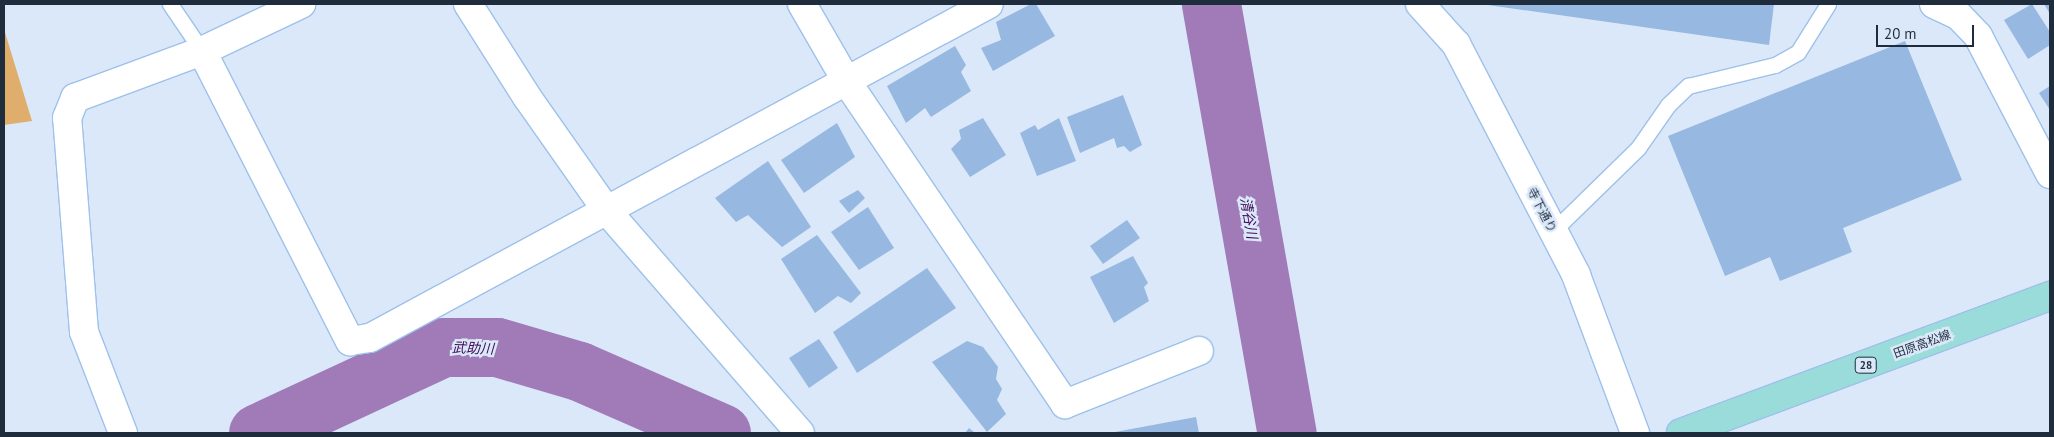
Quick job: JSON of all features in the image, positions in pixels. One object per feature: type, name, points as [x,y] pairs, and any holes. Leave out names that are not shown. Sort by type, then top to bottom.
[{"type":"main road","name":"田原高松線","points":[[1681,433],[2050,296]]},
{"type":"street","points":[[123,433],[84,332],[67,118],[75,98],[202,51],[301,4]]},
{"type":"street","points":[[468,4],[527,97],[607,211],[800,433]]},
{"type":"street","points":[[802,4],[847,82],[1065,404],[1200,351]]},
{"type":"street","points":[[202,51],[350,341],[370,338],[989,4]]},
{"type":"street","name":"寺下通り","points":[[1420,4],[1456,44],[1576,275],[1635,433]]},
{"type":"street","points":[[1934,4],[1958,15],[1978,36],[2050,174]]},
{"type":"lane","points":[[170,4],[202,51]]},
{"type":"lane","points":[[1553,231],[1638,148],[1668,105],[1688,86],[1775,65],[1798,52],[1828,4]]},
{"type":"shaded area","points":[[4,29],[32,121],[4,125]]},
{"type":"building","points":[[1031,4],[1036,4],[1055,36],[993,71],[981,48],[1001,40],[996,22]]},
{"type":"building","points":[[1481,4],[1774,4],[1769,45]]},
{"type":"building","points":[[2032,4],[2050,32],[2050,45],[2028,59],[2004,20]]},
{"type":"building","points":[[2044,4],[2050,4],[2050,14]]},
{"type":"building","points":[[1905,41],[1962,180],[1843,228],[1852,252],[1780,281],[1770,257],[1725,276],[1668,136]]},
{"type":"building","points":[[955,46],[966,65],[961,72],[971,91],[931,117],[925,108],[906,123],[887,86]]},
{"type":"building","points":[[2050,86],[2050,110],[2039,93]]},
{"type":"building","points":[[1123,95],[1142,145],[1130,152],[1124,146],[1117,148],[1114,138],[1080,153],[1067,117]]},
{"type":"building","points":[[983,118],[1006,155],[970,177],[951,149],[961,139],[959,130]]},
{"type":"building","points":[[1059,118],[1076,161],[1037,176],[1020,133],[1035,125],[1038,130]]},
{"type":"building","points":[[837,123],[855,157],[804,193],[781,160]]},
{"type":"building","points":[[768,161],[811,227],[782,247],[748,215],[736,222],[715,198]]},
{"type":"building","points":[[858,190],[865,198],[849,213],[839,201]]},
{"type":"building","points":[[868,207],[894,248],[859,270],[831,232]]},
{"type":"building","points":[[1127,220],[1140,238],[1103,264],[1090,246]]},
{"type":"building","points":[[817,235],[861,293],[851,303],[838,296],[815,313],[781,259]]},
{"type":"building","points":[[1133,256],[1148,283],[1144,287],[1149,301],[1114,323],[1090,277]]},
{"type":"building","points":[[927,268],[956,308],[857,373],[833,332]]},
{"type":"building","points":[[819,339],[838,368],[809,388],[789,358]]},
{"type":"building","points":[[967,341],[983,347],[998,367],[996,379],[1002,389],[997,400],[1006,414],[987,432],[932,362]]},
{"type":"building","points":[[1196,417],[1199,433],[1115,433],[1115,432]]},
{"type":"building","points":[[969,428],[975,433],[965,433]]},
{"type":"waterway","name":"清谷川","points":[[1211,4],[1287,433]]},
{"type":"waterway","name":"武助川","points":[[258,433],[443,347],[497,347],[579,371],[721,433]]}]
